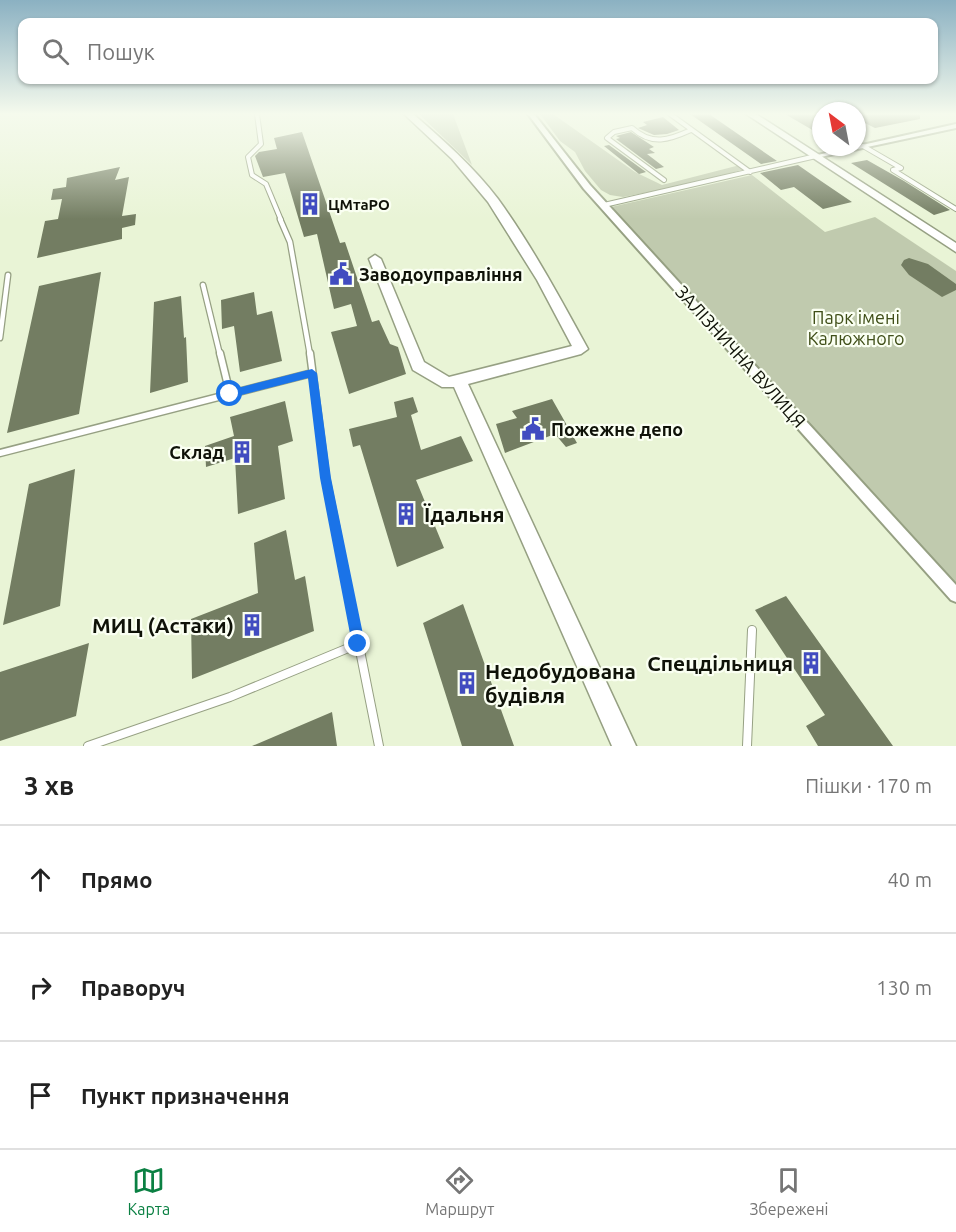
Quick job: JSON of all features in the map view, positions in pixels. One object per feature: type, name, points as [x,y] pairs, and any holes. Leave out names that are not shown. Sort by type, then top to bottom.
[{"type":"street","points":[[375,260],[418,366],[447,383],[581,349],[543,280],[493,200],[446,149]]},
{"type":"street","name":"ЗАЛІЗНИЧНА ВУЛИЦЯ","points":[[559,149],[604,205],[956,595]]},
{"type":"street","points":[[816,156],[956,248]]},
{"type":"street","points":[[459,381],[624,746]]},
{"type":"lane","points":[[256,149],[248,157],[252,175],[266,184],[290,242],[307,329],[326,478],[379,746]]},
{"type":"lane","points":[[622,149],[664,180]]},
{"type":"lane","points":[[717,149],[750,172]]},
{"type":"lane","points":[[868,149],[901,168],[893,170],[956,209]]},
{"type":"lane","points":[[604,205],[816,156]]},
{"type":"lane","points":[[0,338],[8,275]]},
{"type":"lane","points":[[203,285],[230,394]]},
{"type":"lane","points":[[0,453],[312,373]]},
{"type":"lane","points":[[747,746],[752,630]]},
{"type":"lane","points":[[88,746],[106,743],[230,697],[358,644]]},
{"type":"green space","points":[[455,149],[466,149],[472,165]]},
{"type":"green space","points":[[571,149],[602,149],[635,172],[662,185],[740,165],[744,169],[706,181],[623,197],[610,195],[601,190],[585,171],[575,152]]},
{"type":"green space","name":"Парк імені Калюжного","points":[[752,175],[825,232],[875,217],[956,271],[956,583],[611,207]]},
{"type":"building","points":[[277,149],[308,149],[340,243],[345,242],[372,322],[379,320],[390,344],[398,347],[406,374],[349,394],[331,332],[357,326],[351,304],[334,309],[317,234],[304,237],[285,173],[263,177],[255,156],[259,152]]},
{"type":"building","points":[[608,149],[614,149],[646,172],[639,174]]},
{"type":"building","points":[[629,149],[649,149],[655,153],[647,154],[664,167],[656,169]]},
{"type":"building","points":[[739,149],[759,149],[777,161],[761,164]]},
{"type":"building","points":[[867,160],[950,210],[934,215],[851,163]]},
{"type":"building","points":[[798,165],[852,202],[823,209],[794,187],[781,190],[760,173]]},
{"type":"building","points":[[120,167],[115,180],[129,177],[122,216],[136,214],[135,225],[122,228],[122,239],[37,258],[45,221],[58,219],[62,199],[51,200],[53,189],[66,187],[67,178]]},
{"type":"building","points":[[909,258],[928,264],[956,284],[956,290],[942,297],[909,275],[901,265]]},
{"type":"building","points":[[101,272],[79,414],[7,433],[39,286]]},
{"type":"building","points":[[254,292],[257,315],[272,311],[282,361],[240,372],[234,326],[222,329],[221,300]]},
{"type":"building","points":[[181,296],[188,382],[150,393],[154,302]]},
{"type":"building","name":"Їдальня","points":[[413,397],[418,412],[411,415],[421,450],[461,436],[473,461],[416,480],[444,548],[397,567],[360,445],[353,447],[349,429],[397,417],[394,402]]},
{"type":"building","name":"Пожежне депо","points":[[552,399],[577,443],[566,447],[555,434],[505,453],[496,424],[517,418],[512,411]]},
{"type":"building","name":"Склад","points":[[285,401],[293,441],[278,446],[285,499],[238,514],[235,458],[206,467],[205,446],[234,436],[230,417]]},
{"type":"building","points":[[75,469],[60,606],[3,625],[29,484]]},
{"type":"building","name":"МИЦ (Астаки)","points":[[286,530],[295,580],[305,576],[314,631],[192,679],[191,619],[258,593],[254,543]]},
{"type":"building","name":"Спецдільниця","points":[[786,596],[893,746],[818,746],[806,726],[825,715],[755,610]]},
{"type":"building","name":"Недобудована будівля","points":[[463,604],[514,746],[462,746],[423,623]]},
{"type":"building","points":[[89,643],[76,716],[0,741],[0,672]]},
{"type":"building","points":[[332,712],[337,746],[252,746]]},
{"type":"place","name":"ЦМтаРО","points":[[310,204]]},
{"type":"place","name":"Заводоуправління","points":[[341,274]]},
{"type":"place","name":"Пожежне депо","points":[[533,429]]},
{"type":"place","name":"Склад","points":[[242,452]]},
{"type":"place","name":"Їдальня","points":[[406,514]]},
{"type":"place","name":"МИЦ (Астаки)","points":[[252,625]]},
{"type":"place","name":"Спецдільниця","points":[[811,663]]},
{"type":"place","name":"Недобудована будівля","points":[[467,683]]},
{"type":"route","points":[[230,394],[312,373],[326,478],[358,644]]}]
